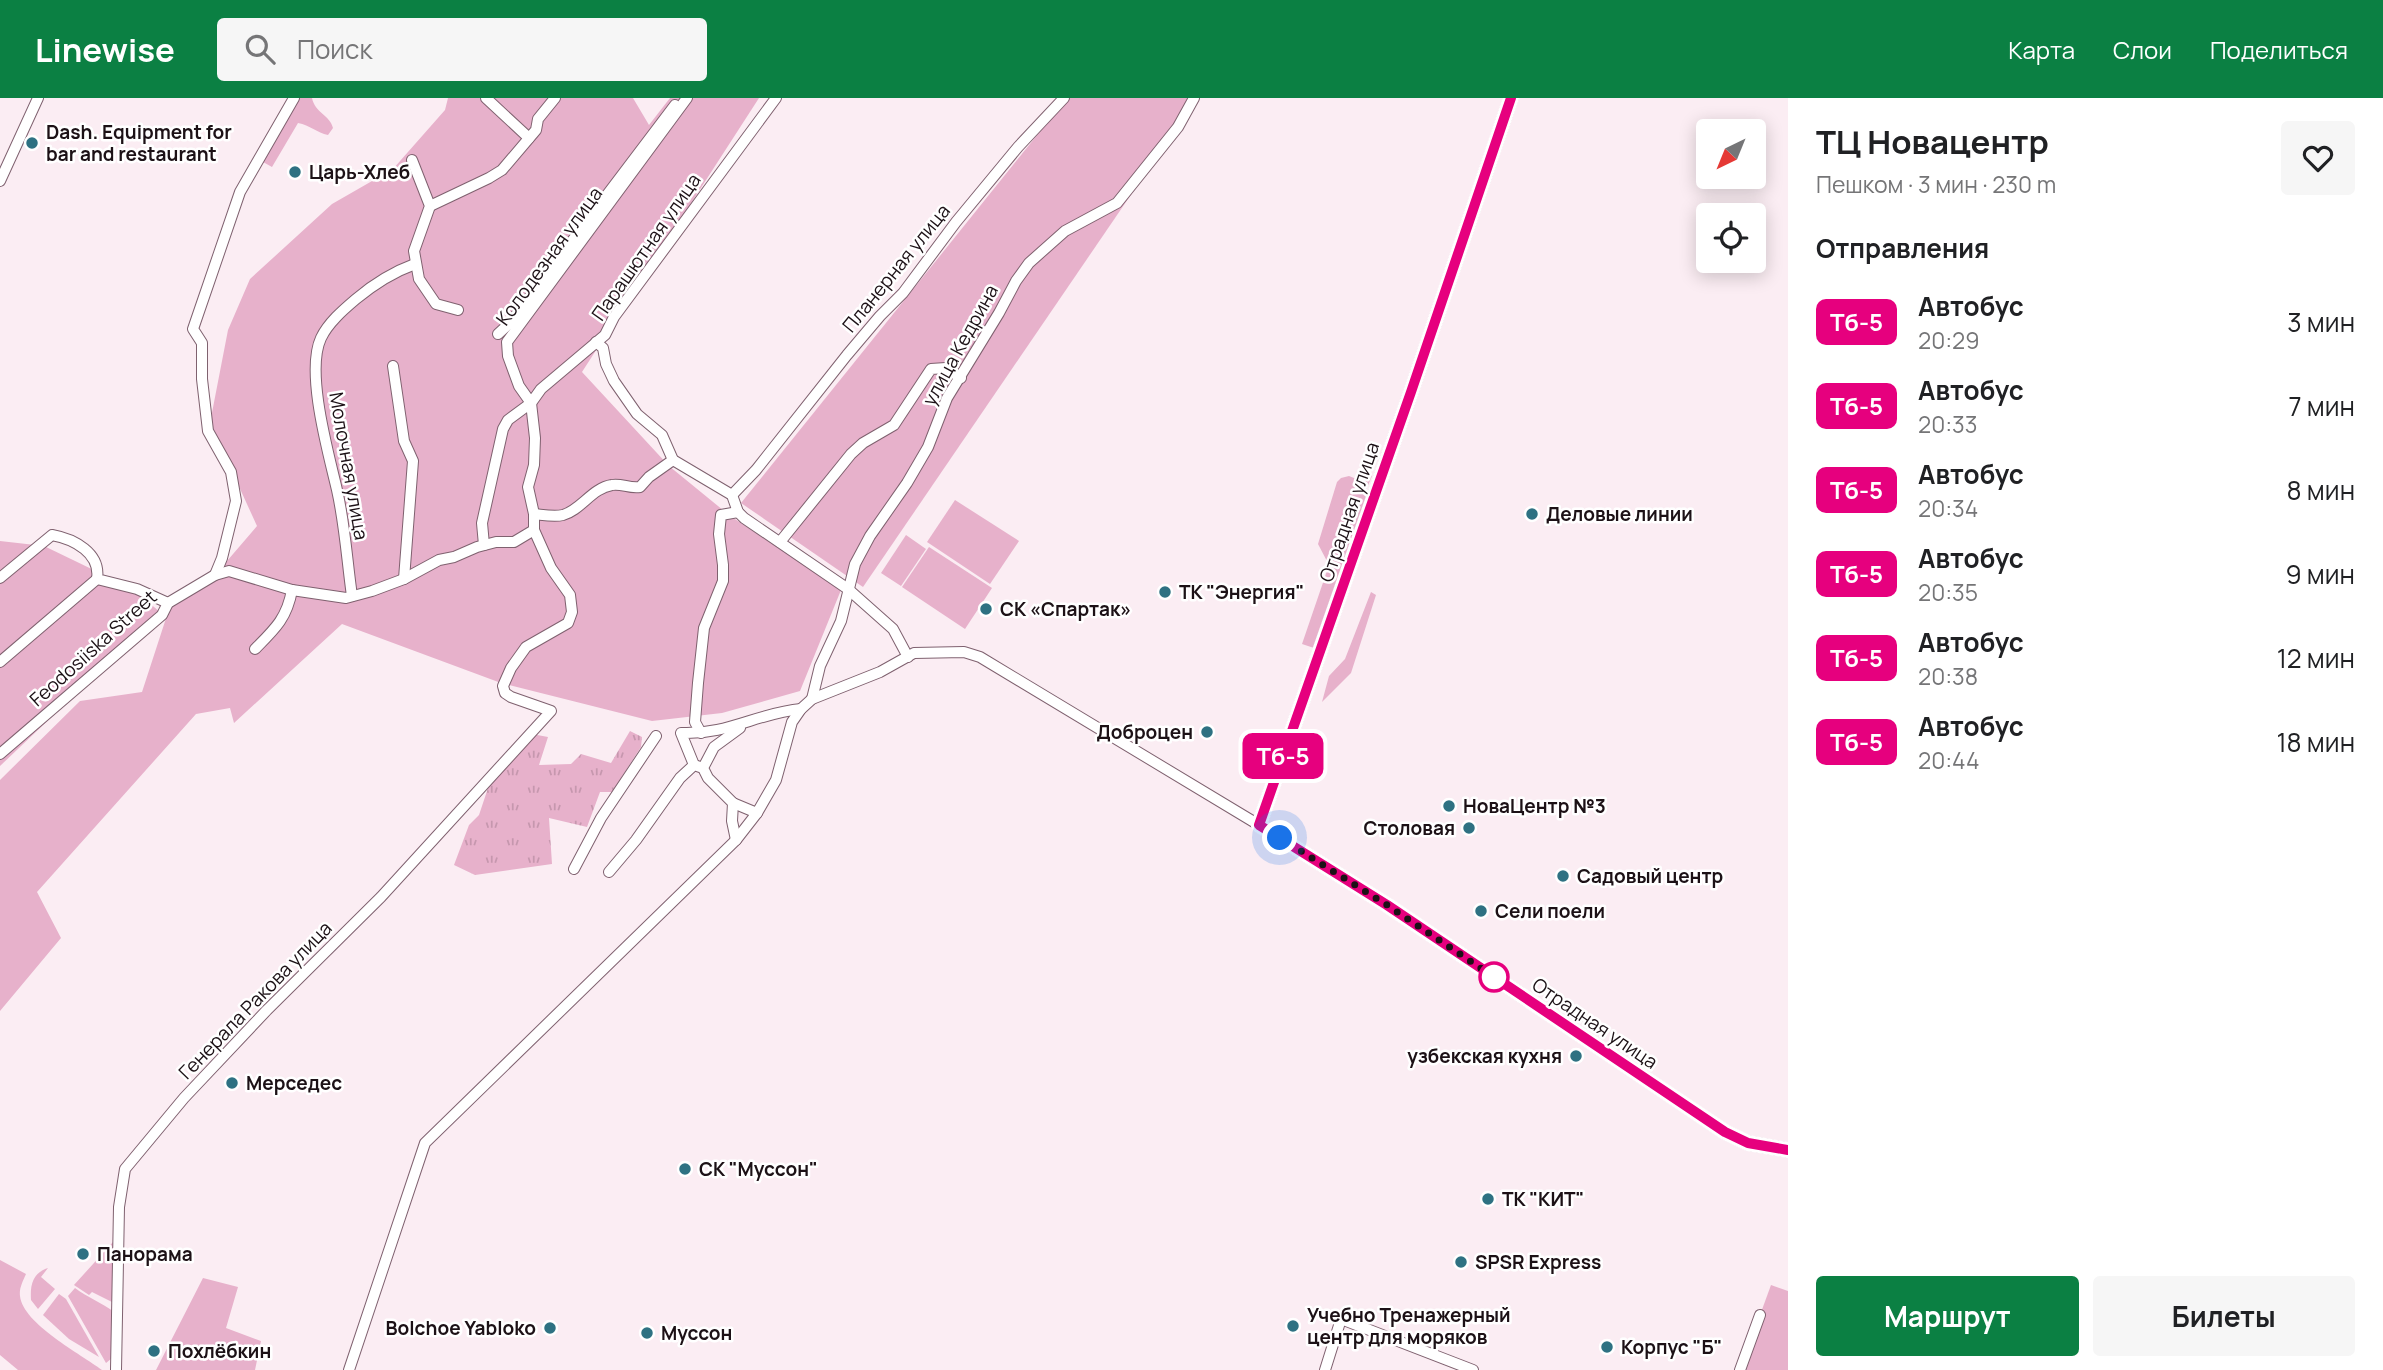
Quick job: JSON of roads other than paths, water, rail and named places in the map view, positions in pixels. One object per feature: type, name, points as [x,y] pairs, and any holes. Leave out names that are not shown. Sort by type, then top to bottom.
[{"type":"main road","name":"Отрадная улица","points":[[1511,98],[1259,825],[1387,905],[1725,1132],[1748,1143],[1788,1150]]},
{"type":"street","points":[[0,181],[38,98]]},
{"type":"street","points":[[215,575],[236,501],[231,472],[208,431],[202,379],[202,343],[193,329],[240,192],[295,98]]},
{"type":"street","points":[[486,98],[529,138]]},
{"type":"street","points":[[430,206],[502,170],[536,130],[538,119],[555,98]]},
{"type":"street","name":"Колодезная улица","points":[[498,334],[510,323],[680,98]]},
{"type":"street","name":"Колодезная улица","points":[[551,711],[511,697],[505,693],[503,686],[511,668],[526,647],[563,627],[568,623],[572,612],[570,595],[551,568],[534,530],[534,514],[528,487],[534,465],[535,438],[531,403],[519,386],[507,342],[687,98]]},
{"type":"street","name":"Парашютная улица","points":[[484,545],[482,523],[503,429],[508,420],[531,403],[541,389],[605,335],[614,317],[776,98]]},
{"type":"street","name":"Планерная улица","points":[[732,495],[880,316],[903,293],[1010,156],[1064,98]]},
{"type":"street","name":"улица Кедрина","points":[[812,699],[820,666],[841,621],[855,564],[928,447],[947,398],[1016,281],[1029,263],[1065,232],[1117,204],[1178,127],[1194,98]]},
{"type":"street","points":[[412,160],[430,206],[414,251],[419,279],[436,304],[458,310]]},
{"type":"street","name":"Молочная улица","points":[[352,596],[338,494],[318,402],[319,341],[330,324],[357,298],[395,271],[415,264]]},
{"type":"street","points":[[596,342],[604,348],[606,364],[614,381],[637,414],[662,435],[673,460],[732,495],[738,512],[848,589],[893,629],[908,657]]},
{"type":"street","points":[[393,366],[404,441],[413,461],[404,579]]},
{"type":"street","points":[[780,542],[851,454],[863,443],[894,425],[931,369],[946,368],[961,378]]},
{"type":"street","points":[[534,514],[564,514],[586,498],[612,485],[640,487],[673,460]]},
{"type":"street","points":[[701,733],[695,722],[704,628],[723,582],[719,534],[721,515],[738,512]]},
{"type":"street","points":[[215,575],[229,571],[292,590],[345,598],[404,579],[439,560],[484,545],[514,542],[534,530]]},
{"type":"street","points":[[0,578],[52,535],[63,537],[90,554],[97,565],[97,579],[0,662]]},
{"type":"street","name":"Feodosiiska Street","points":[[0,754],[162,615],[168,603],[215,575]]},
{"type":"street","points":[[97,579],[137,589],[168,603]]},
{"type":"street","points":[[255,649],[289,610],[292,590]]},
{"type":"street","points":[[349,1370],[425,1143],[736,840],[757,813],[776,780],[792,722],[812,699],[880,672],[914,653],[964,652],[981,657],[1259,825]]},
{"type":"street","points":[[757,813],[733,803],[708,778],[698,766],[681,733],[720,731],[781,711],[801,709]]},
{"type":"street","name":"Генерала Ракова улица","points":[[116,1370],[119,1207],[125,1169],[193,1088],[267,1010],[382,897],[551,711]]},
{"type":"street","points":[[609,872],[680,778],[698,766],[714,747],[750,722]]},
{"type":"street","points":[[575,869],[601,818],[656,736]]},
{"type":"street","points":[[733,803],[732,821],[736,840]]},
{"type":"street","points":[[1740,1370],[1760,1315]]},
{"type":"street","points":[[1325,1370],[1341,1319],[1473,1370]]},
{"type":"place","name":"Dash. Equipment for bar and restaurant","points":[[32,143]]},
{"type":"place","name":"Царь-Хлеб","points":[[295,172]]},
{"type":"place","name":"Деловые линии","points":[[1532,514]]},
{"type":"place","name":"ТК \"Энергия\"","points":[[1165,592]]},
{"type":"place","name":"СК «Спартак»","points":[[986,609]]},
{"type":"place","name":"Доброцен","points":[[1207,732]]},
{"type":"place","name":"НоваЦентр №3","points":[[1449,806]]},
{"type":"place","name":"Столовая","points":[[1469,828]]},
{"type":"place","name":"Садовый центр","points":[[1563,876]]},
{"type":"place","name":"Сели поели","points":[[1481,911]]},
{"type":"place","name":"узбекская кухня","points":[[1576,1056]]},
{"type":"place","name":"Мерседес","points":[[232,1083]]},
{"type":"place","name":"СК \"Муссон\"","points":[[685,1169]]},
{"type":"place","name":"ТК \"КИТ\"","points":[[1488,1199]]},
{"type":"place","name":"Панорама","points":[[83,1254]]},
{"type":"place","name":"SPSR Express","points":[[1461,1262]]},
{"type":"place","name":"Учебно Тренажерный центр для моряков","points":[[1293,1326]]},
{"type":"place","name":"Bolchoe Yabloko","points":[[550,1328]]},
{"type":"place","name":"Муссон","points":[[647,1333]]},
{"type":"place","name":"Корпус \"Б\"","points":[[1607,1347]]},
{"type":"place","name":"Похлёбкин","points":[[154,1351]]}]
